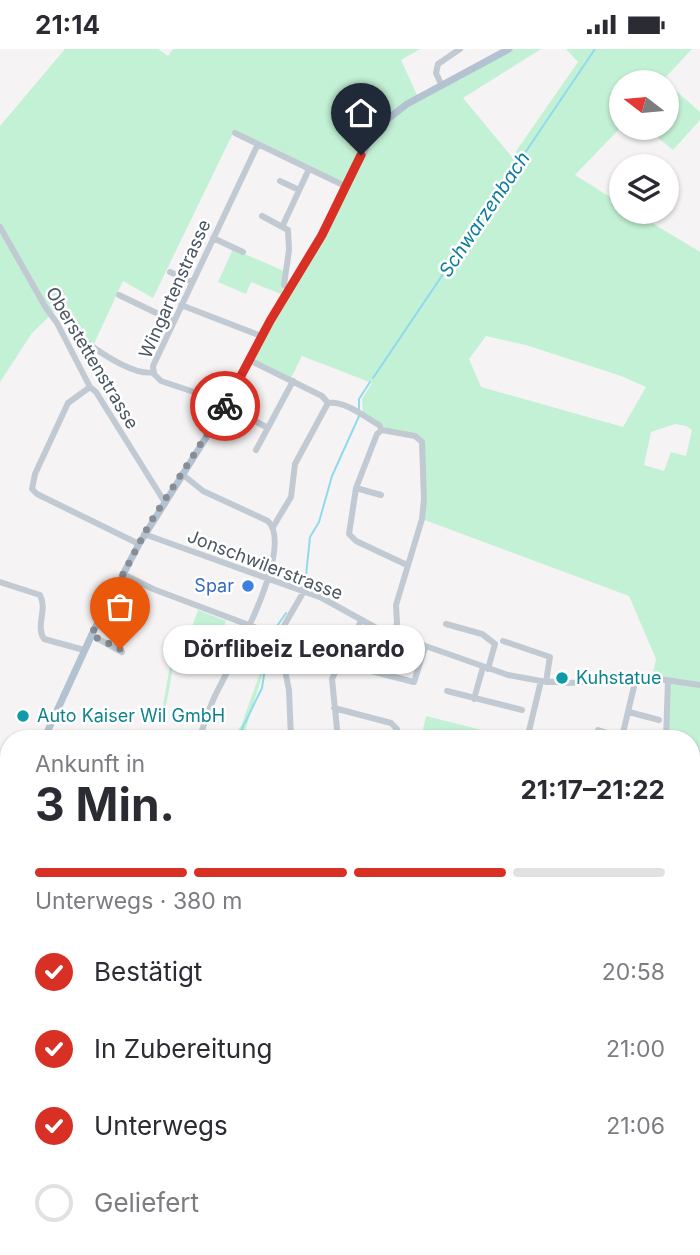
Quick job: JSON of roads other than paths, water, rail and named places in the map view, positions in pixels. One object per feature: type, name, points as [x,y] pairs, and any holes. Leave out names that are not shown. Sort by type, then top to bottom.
[{"type":"main road","points":[[48,730],[91,635],[144,534],[225,405],[261,336],[318,243],[365,147],[382,125],[407,104],[509,49]]},
{"type":"street","points":[[441,85],[436,73],[438,64],[460,49]]},
{"type":"street","points":[[235,133],[345,186]]},
{"type":"street","name":"Wingartenstrasse","points":[[225,405],[215,399],[163,382],[153,372],[153,363],[258,145]]},
{"type":"street","points":[[289,289],[284,285],[289,250],[285,228],[309,169]]},
{"type":"street","points":[[280,181],[299,190]]},
{"type":"street","points":[[262,216],[285,228]]},
{"type":"street","name":"Oberstettenstrasse","points":[[0,227],[60,329],[90,387],[96,392],[164,501]]},
{"type":"street","points":[[213,238],[243,251]]},
{"type":"street","points":[[170,272],[192,282]]},
{"type":"street","points":[[118,295],[173,321]]},
{"type":"street","points":[[181,305],[261,336]]},
{"type":"street","points":[[83,340],[103,354],[141,373],[153,372]]},
{"type":"street","points":[[249,360],[323,396],[328,403]]},
{"type":"street","points":[[256,450],[293,381]]},
{"type":"street","points":[[90,387],[72,398],[66,407],[31,484],[32,489],[37,494],[139,544]]},
{"type":"street","points":[[328,403],[337,402],[379,425],[382,430],[415,436],[422,445],[422,519],[396,605],[397,623],[394,635]]},
{"type":"street","points":[[202,730],[213,700],[250,626],[268,579],[275,547],[273,527],[291,497],[296,462],[328,403]]},
{"type":"street","points":[[233,416],[242,421],[253,420],[268,428]]},
{"type":"street","points":[[382,430],[377,434],[356,488],[349,527],[350,536],[407,565]]},
{"type":"street","points":[[182,474],[203,491],[261,516],[273,527]]},
{"type":"street","points":[[356,488],[381,495]]},
{"type":"street","name":"Jonschwilerstrasse","points":[[144,534],[304,591],[328,601],[361,621],[485,668],[543,681],[569,683],[636,678],[700,685]]},
{"type":"street","points":[[123,574],[153,589],[278,636]]},
{"type":"street","points":[[0,582],[40,596],[44,605],[40,631],[44,639],[84,650]]},
{"type":"street","points":[[291,730],[289,690],[278,636],[304,591]]},
{"type":"street","points":[[337,730],[332,678],[361,621]]},
{"type":"street","points":[[446,624],[482,635],[495,644],[474,699]]},
{"type":"street","points":[[91,635],[122,652]]},
{"type":"street","points":[[503,641],[550,657],[528,730]]},
{"type":"street","points":[[367,670],[414,683],[425,647]]},
{"type":"street","points":[[626,730],[636,678]]},
{"type":"street","points":[[666,730],[668,680]]},
{"type":"street","points":[[447,691],[522,711]]},
{"type":"street","points":[[334,708],[391,723],[397,730]]},
{"type":"street","points":[[629,712],[659,720]]},
{"type":"waterway","name":"Schwarzenbach","points":[[373,378],[595,49]]},
{"type":"waterway","name":"Schwarzenbach","points":[[359,409],[359,399],[370,382]]},
{"type":"waterway","name":"Schwarzenbach","points":[[302,588],[310,537],[319,522],[332,476],[360,414]]},
{"type":"waterway","name":"Schwarzenbach","points":[[275,629],[286,613]]},
{"type":"waterway","name":"Schwarzenbach","points":[[241,730],[262,688],[269,642]]},
{"type":"place","name":"Spar","points":[[248,586]]},
{"type":"place","name":"Dörflibeiz Leonardo","points":[[120,649]]},
{"type":"place","name":"Kuhstatue","points":[[562,678]]},
{"type":"place","name":"Auto Kaiser Wil GmbH","points":[[23,716]]}]
